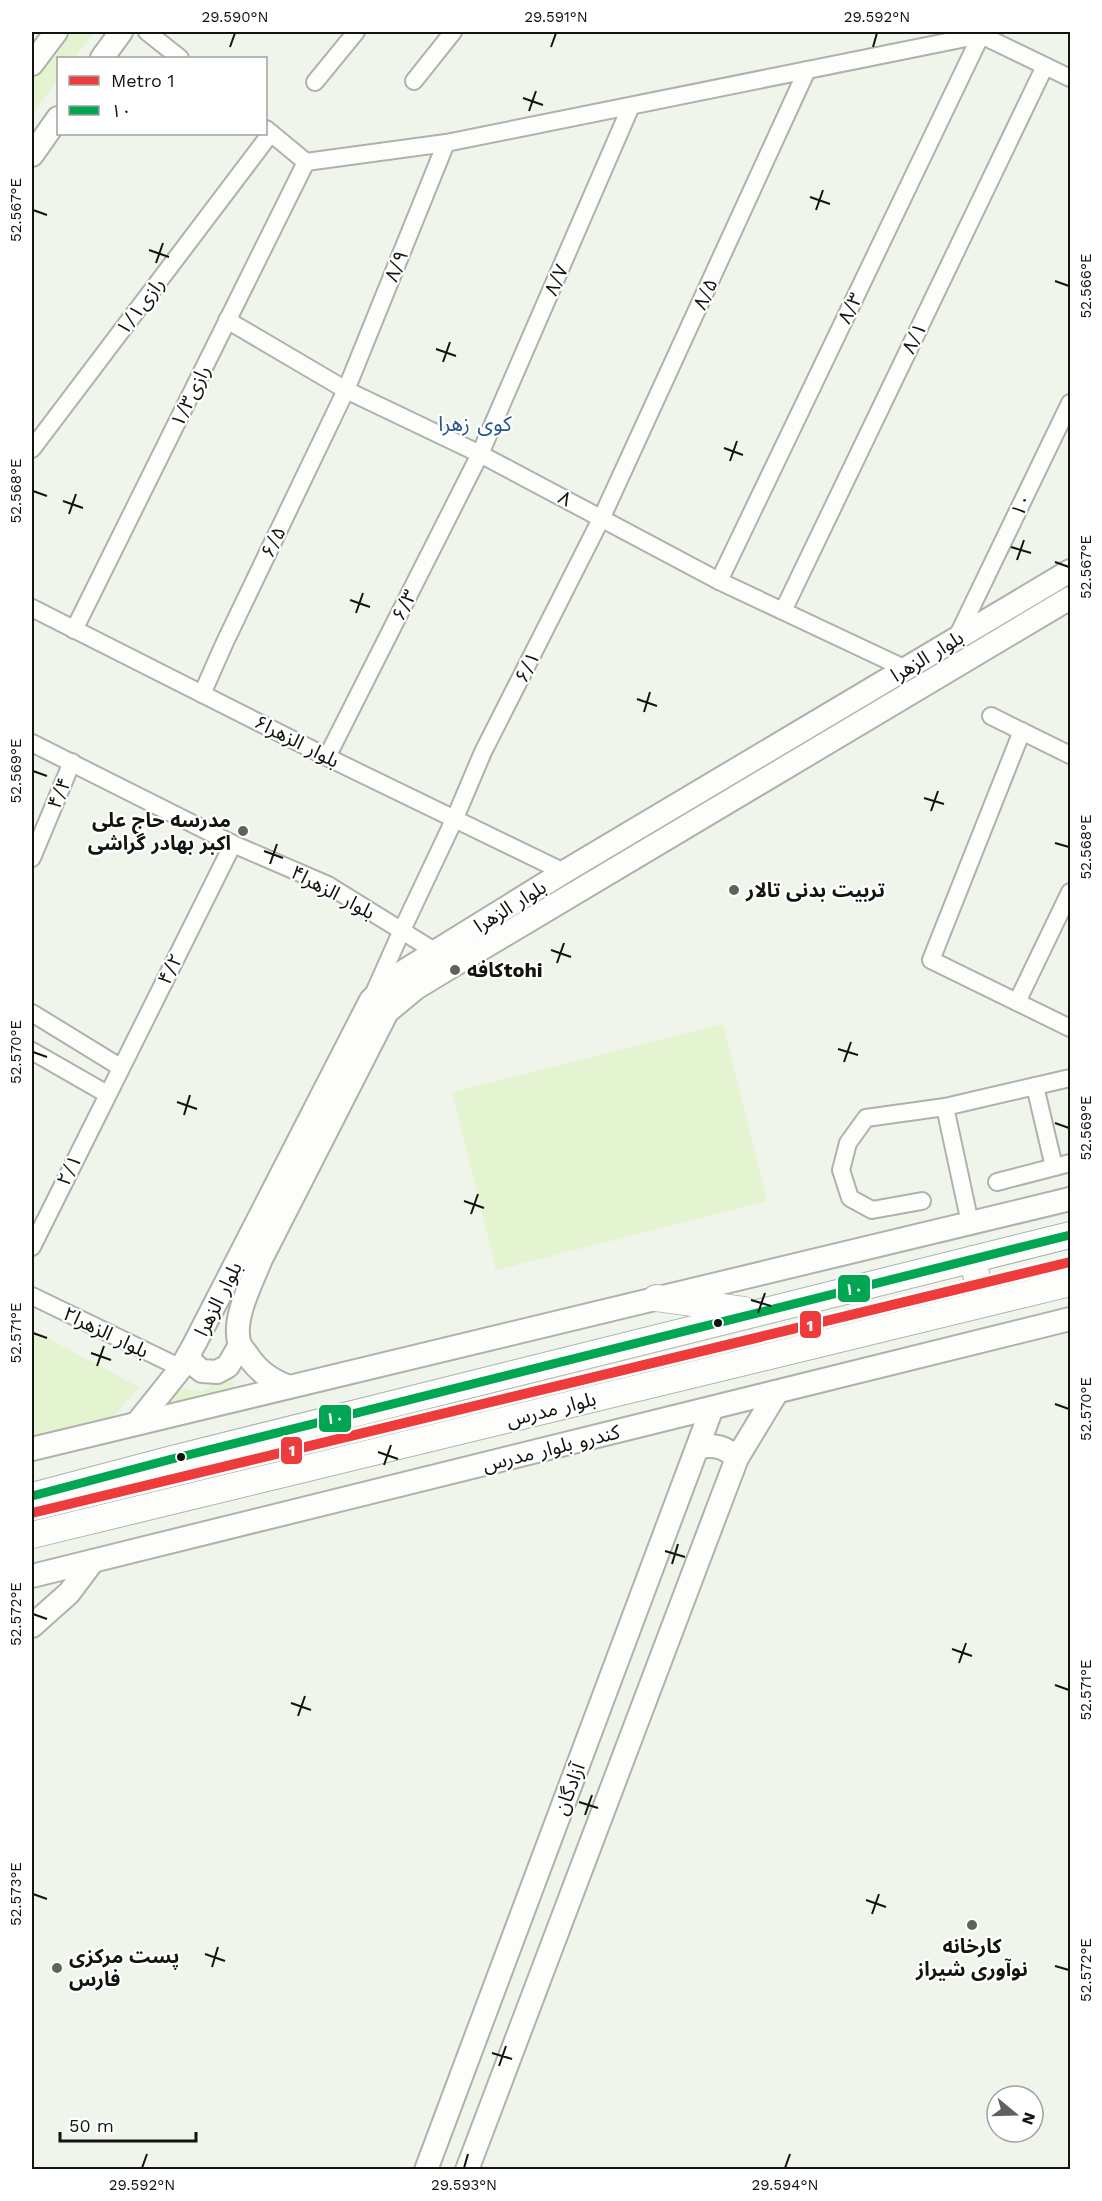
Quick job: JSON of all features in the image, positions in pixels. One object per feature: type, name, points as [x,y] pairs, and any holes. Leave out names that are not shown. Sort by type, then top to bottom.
[{"type":"main road","points":[[32,64],[56,32]]},
{"type":"main road","points":[[103,57],[121,32]]},
{"type":"main road","points":[[32,155],[57,119]]},
{"type":"main road","name":"بلوار الزهرا","points":[[137,1423],[185,1361],[371,1000],[404,971],[564,872],[1071,571]]},
{"type":"main road","name":"بلوار الزهرا","points":[[289,1387],[269,1380],[254,1365],[240,1345],[238,1326],[244,1300],[261,1259],[390,1010],[416,988],[449,968],[1071,598]]},
{"type":"main road","points":[[32,1449],[1071,1199]]},
{"type":"main road","points":[[32,1496],[1071,1235]]},
{"type":"main road","points":[[973,1259],[982,1304]]},
{"type":"main road","name":"بلوار مدرس","points":[[32,1535],[1071,1283]]},
{"type":"main road","points":[[656,1298],[759,1312]]},
{"type":"main road","name":"کندرو بلوار مدرس","points":[[32,1576],[1071,1319]]},
{"type":"main road","points":[[185,1361],[192,1363],[202,1371],[217,1372],[228,1366],[240,1345]]},
{"type":"main road","name":"آزادگان","points":[[467,2169],[737,1458],[777,1392]]},
{"type":"main road","name":"آزادگان","points":[[426,2169],[712,1408]]},
{"type":"main road","points":[[699,1447],[720,1446],[737,1458]]},
{"type":"main road","points":[[32,1626],[69,1593],[93,1561]]},
{"type":"street","points":[[147,32],[179,57]]},
{"type":"street","points":[[315,82],[356,32]]},
{"type":"street","points":[[414,81],[450,33]]},
{"type":"street","points":[[268,131],[306,162],[446,143],[981,35],[1071,78]]},
{"type":"street","name":"۸/۳","points":[[719,581],[981,35]]},
{"type":"street","name":"۸/۱","points":[[783,611],[1045,66]]},
{"type":"street","name":"۸/۵","points":[[602,518],[807,70]]},
{"type":"street","name":"۸/۷","points":[[480,454],[632,105]]},
{"type":"street","name":"رازی۱/۱","points":[[32,449],[265,135]]},
{"type":"street","name":"۸/۹","points":[[346,390],[446,143]]},
{"type":"street","name":"رازی۱/۳","points":[[74,630],[306,162]]},
{"type":"street","name":"۸","points":[[227,320],[346,390],[480,454],[719,581],[906,669]]},
{"type":"street","name":"۶/۵","points":[[202,694],[346,390]]},
{"type":"street","name":"۱۰","points":[[956,639],[1071,403]]},
{"type":"street","name":"۶/۳","points":[[327,757],[480,454]]},
{"type":"street","name":"۶/۱","points":[[371,1000],[483,752],[602,518]]},
{"type":"street","name":"بلوار الزهرا۶","points":[[32,608],[327,757],[564,872]]},
{"type":"street","points":[[991,716],[1071,755]]},
{"type":"street","points":[[1022,731],[931,960],[1071,1028]]},
{"type":"street","name":"بلوار الزهرا۴","points":[[32,743],[233,844],[328,885],[436,952]]},
{"type":"street","name":"۴/۴","points":[[32,858],[72,762]]},
{"type":"street","name":"۴/۲","points":[[107,1094],[233,844]]},
{"type":"street","points":[[1017,1002],[1071,892]]},
{"type":"street","points":[[32,1013],[120,1067]]},
{"type":"street","points":[[32,1051],[107,1094]]},
{"type":"street","points":[[922,1201],[872,1210],[850,1198],[840,1170],[848,1143],[866,1118],[945,1107],[1071,1078]]},
{"type":"street","points":[[1035,1086],[1054,1167]]},
{"type":"street","name":"۲/۱","points":[[32,1247],[107,1094]]},
{"type":"street","points":[[945,1107],[970,1223]]},
{"type":"street","points":[[997,1182],[1071,1163]]},
{"type":"street","name":"بلوار الزهرا۲","points":[[32,1296],[185,1361]]},
{"type":"green space","points":[[65,32],[95,32],[75,57],[57,57],[57,80],[32,115],[32,75]]},
{"type":"green space","points":[[723,1024],[767,1201],[496,1270],[452,1092]]},
{"type":"green space","points":[[32,1330],[139,1387],[111,1419],[32,1438]]},
{"type":"green space","points":[[230,1374],[235,1391],[161,1413],[180,1388],[201,1392]]},
{"type":"metro line","name":"1","points":[[32,1513],[1070,1262]]},
{"type":"transit line","name":"۱۰","points":[[32,1496],[1070,1235]]},
{"type":"place","name":"مدرسه حاج علی اکبر بهادر گراشی","points":[[243,831]]},
{"type":"place","name":"تربیت بدنی تالار","points":[[734,890]]},
{"type":"place","name":"کافهtohi","points":[[455,970]]},
{"type":"place","name":"کارخانه نوآوری شیراز","points":[[972,1925]]},
{"type":"place","name":"پست مرکزی فارس","points":[[57,1968]]},
{"type":"district","name":"کوی زهرا","points":[[475,424]]}]
